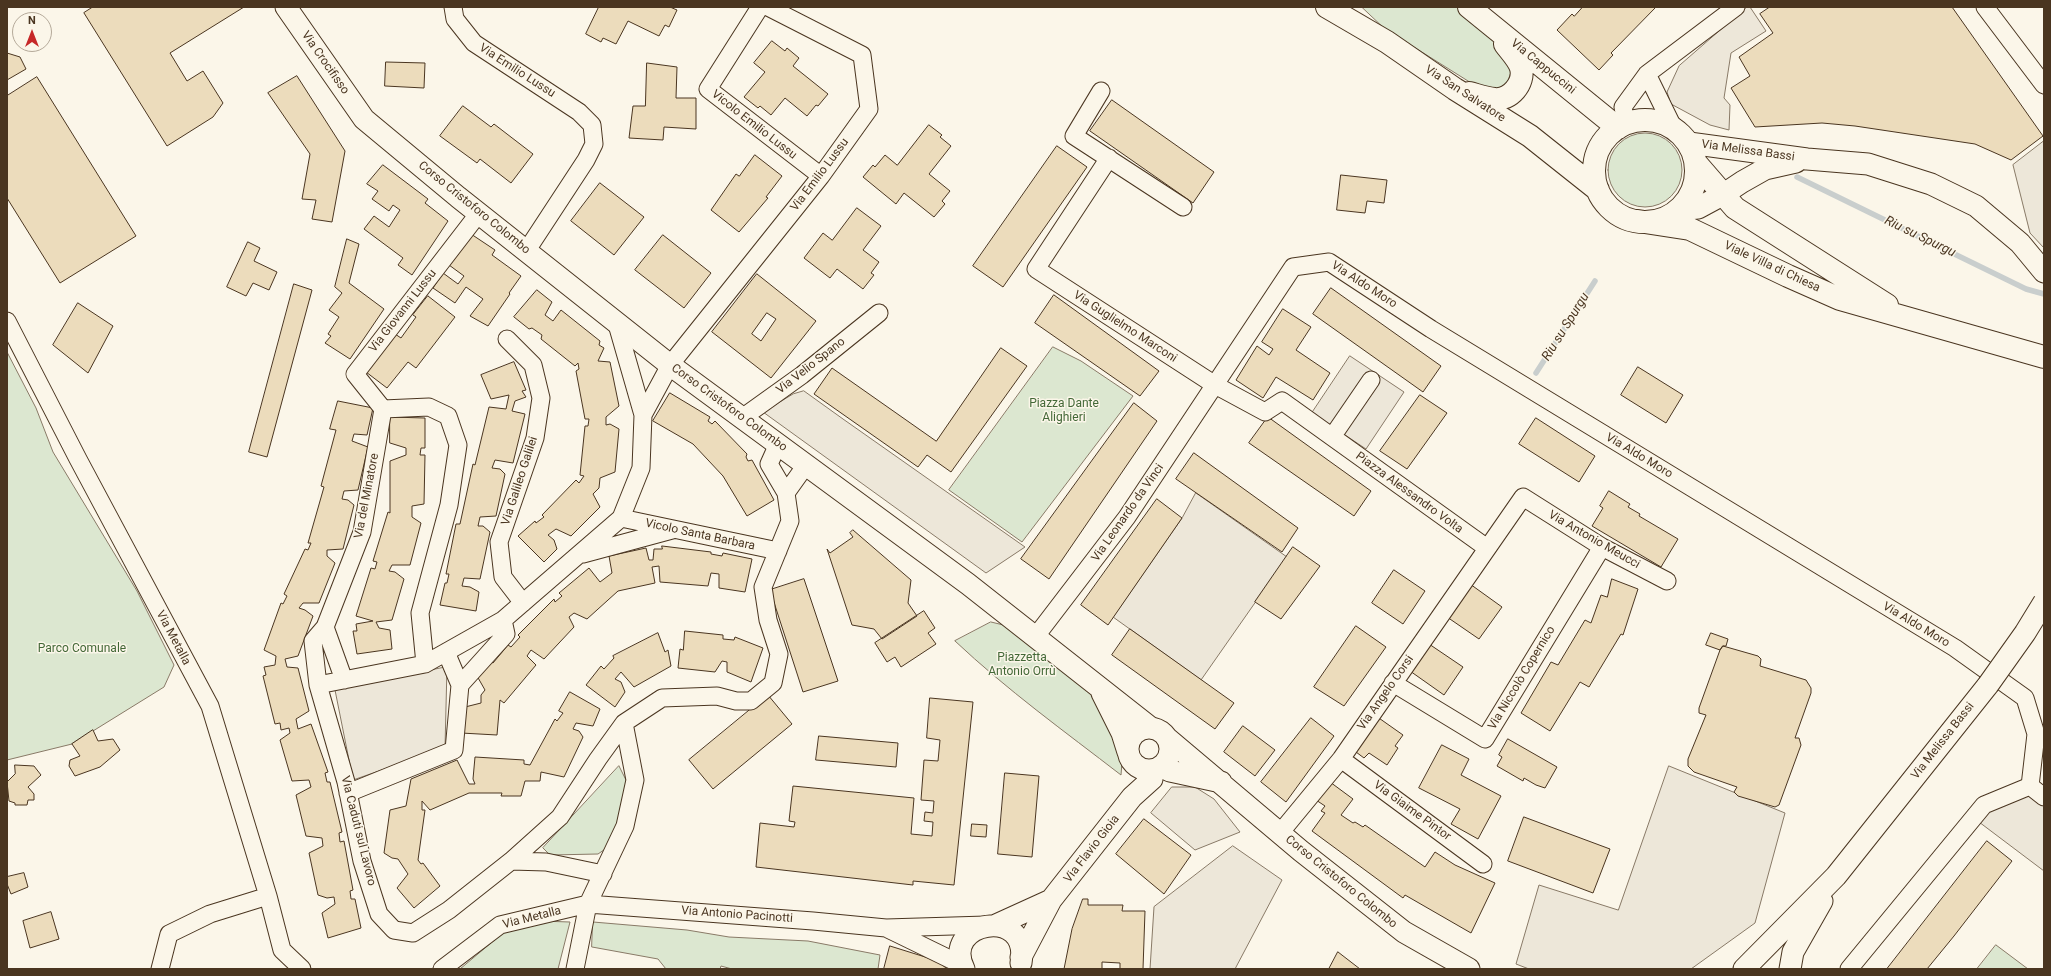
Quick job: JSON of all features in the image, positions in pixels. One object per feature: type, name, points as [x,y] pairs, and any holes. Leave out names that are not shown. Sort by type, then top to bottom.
[{"type":"main road","name":"Via San Salvatore","points":[[1327,7],[1387,42],[1454,89],[1530,136],[1598,190]]},
{"type":"main road","name":"Via Cappuccini","points":[[1469,7],[1622,126]]},
{"type":"main road","points":[[1454,89],[1495,99],[1508,95],[1519,87],[1521,67],[1493,26]]},
{"type":"main road","points":[[1650,120],[1662,122],[1673,127],[1693,153],[1696,178],[1691,194],[1678,210],[1659,220],[1638,221],[1625,217],[1614,211],[1604,201],[1598,190],[1594,173],[1597,155],[1605,140],[1622,126],[1650,120]]},
{"type":"main road","name":"Viale Villa di Chiesa","points":[[1693,153],[1735,208],[1906,317]]},
{"type":"main road","name":"Viale Villa di Chiesa","points":[[1638,221],[1690,229],[1840,299],[2044,357]]},
{"type":"street","name":"Via Crocifisso","points":[[286,7],[364,119]]},
{"type":"street","name":"Via Emilio Lussu","points":[[453,7],[455,20],[474,43],[579,112],[592,125],[594,144],[586,160],[527,250]]},
{"type":"street","name":"Vicolo Emilio Lussu","points":[[760,7],[708,89],[821,176]]},
{"type":"street","name":"Via Emilio Lussu","points":[[642,415],[670,365],[821,176],[869,109],[862,55],[768,7]]},
{"type":"street","points":[[1622,126],[1623,107],[1647,74],[1736,7]]},
{"type":"street","points":[[1985,7],[2044,85]]},
{"type":"street","points":[[1647,74],[1673,127]]},
{"type":"street","points":[[1101,91],[1074,136],[1184,207]]},
{"type":"street","name":"Corso Cristoforo Colombo","points":[[364,119],[479,213],[670,365],[1036,636],[1100,689],[1222,782],[1280,834],[1404,932],[1469,969]]},
{"type":"street","name":"Via Melissa Bassi","points":[[1693,153],[1868,164],[1931,184],[1976,206],[2020,243],[2044,272]]},
{"type":"street","name":"Via Guglielmo Marconi","points":[[1109,158],[1036,269],[1214,385]]},
{"type":"street","name":"Via Melissa Bassi","points":[[1678,210],[1698,208],[1765,169],[1806,159]]},
{"type":"street","name":"Via Giovanni Lussu","points":[[383,409],[355,374],[479,213]]},
{"type":"street","name":"Via Aldo Moro","points":[[1214,385],[1293,267],[1329,262],[1431,329],[1955,648],[2025,698],[2036,734],[2030,786]]},
{"type":"street","name":"Via Velio Spano","points":[[742,418],[802,375],[879,313]]},
{"type":"street","name":"Via Metalla","points":[[7,321],[78,459],[210,706],[268,896],[282,950],[302,969]]},
{"type":"street","points":[[318,685],[425,664],[503,620],[621,518],[640,468],[642,415],[616,321]]},
{"type":"street","name":"Via Galileo Galilei","points":[[507,339],[532,365],[541,398],[535,438],[499,542],[503,577],[524,602]]},
{"type":"street","points":[[1332,437],[1371,380]]},
{"type":"street","name":"Piazza Alessandro Volta","points":[[1214,385],[1265,412],[1282,401],[1487,548]]},
{"type":"street","name":"Via Leonardo da Vinci","points":[[1036,636],[1128,517],[1214,385]]},
{"type":"street","points":[[383,409],[429,407],[448,416],[458,445],[449,505],[420,613],[425,664]]},
{"type":"street","name":"Via del Minatore","points":[[318,685],[312,641],[326,627],[362,532],[383,409]]},
{"type":"street","name":"Via Caduti sul Lavoro","points":[[318,685],[348,793],[362,860],[380,914],[394,930],[413,933],[449,910],[510,861],[560,817],[598,759],[624,723],[662,698],[717,696],[736,701],[751,701],[773,683],[779,654],[768,620],[763,587],[790,521],[786,493],[769,464],[778,444]]},
{"type":"street","points":[[786,493],[806,465]]},
{"type":"street","name":"Via Angelo Corsi","points":[[1280,834],[1341,759],[1522,497]]},
{"type":"street","name":"Via Antonio Meucci","points":[[1522,497],[1602,547],[1667,581]]},
{"type":"street","name":"Vicolo Santa Barbara","points":[[621,518],[778,551]]},
{"type":"street","points":[[579,555],[675,530]]},
{"type":"street","name":"Via Niccolò Copernico","points":[[1393,683],[1485,739],[1602,547]]},
{"type":"street","name":"Via Melissa Bassi","points":[[1744,969],[1836,876],[1988,685],[2025,633],[2044,602]]},
{"type":"street","points":[[460,685],[506,634],[503,620]]},
{"type":"street","points":[[326,627],[344,680]]},
{"type":"street","points":[[348,793],[454,750],[460,685],[446,652]]},
{"type":"street","name":"Corso Cristoforo Colombo","points":[[1100,689],[1122,733],[1129,755]]},
{"type":"street","points":[[575,969],[588,904],[625,826],[635,780],[624,723]]},
{"type":"street","points":[[1132,797],[1128,746],[1134,735],[1145,728],[1159,733],[1170,744],[1170,756],[1157,768]]},
{"type":"street","points":[[1129,755],[1140,768],[1157,768],[1222,782]]},
{"type":"street","name":"Via Giaime Pintor","points":[[1341,759],[1483,864]]},
{"type":"street","name":"Via Flavio Gioia","points":[[1020,966],[1051,900],[1132,797],[1152,779],[1157,768]]},
{"type":"street","points":[[1849,969],[1984,805],[2030,786],[2044,797]]},
{"type":"street","points":[[510,861],[546,862],[603,874]]},
{"type":"street","name":"Via Melissa Bassi","points":[[1790,969],[1793,952],[1836,876]]},
{"type":"street","points":[[160,969],[169,934],[210,914],[268,896]]},
{"type":"street","name":"Via Flavio Gioia","points":[[963,967],[960,954],[962,944],[968,935],[976,928],[991,925],[1051,900]]},
{"type":"street","name":"Via Metalla","points":[[442,969],[500,925],[588,904]]},
{"type":"street","name":"Via Antonio Pacinotti","points":[[588,904],[886,928],[991,925]]},
{"type":"street","points":[[991,925],[1006,928],[1014,934],[1019,943],[1020,966]]},
{"type":"street","name":"Via Antonio Pacinotti","points":[[886,928],[963,967]]},
{"type":"green space","points":[[1362,7],[1457,7],[1492,33],[1513,67],[1507,83],[1493,93],[1476,86],[1385,29]]},
{"type":"green space","points":[[1638,133],[1652,133],[1666,139],[1676,149],[1682,163],[1680,184],[1676,191],[1666,201],[1652,207],[1638,207],[1624,201],[1614,191],[1608,177],[1608,163],[1614,149],[1624,139]]},
{"type":"green space","name":"Piazza Dante Alighieri","points":[[1053,347],[1081,361],[1133,396],[1022,542],[949,490]]},
{"type":"green space","name":"Parco Comunale","points":[[7,352],[36,408],[53,452],[137,591],[174,665],[164,687],[72,744],[7,760]]},
{"type":"green space","name":"Piazzetta Antonio Orrù","points":[[991,622],[1020,629],[1095,693],[1123,750],[1121,775],[1015,693],[955,641]]},
{"type":"green space","points":[[619,766],[629,786],[614,843],[598,854],[550,855],[543,848]]},
{"type":"green space","points":[[540,921],[570,922],[558,969],[460,969],[504,932]]},
{"type":"green space","points":[[593,922],[687,930],[729,937],[808,941],[880,955],[878,969],[732,969],[721,966],[720,969],[666,969],[658,959],[592,947]]},
{"type":"green space","points":[[1996,945],[2028,969],[1977,969]]},
{"type":"shaded area","points":[[1747,7],[1750,7],[1766,31],[1731,53],[1724,98],[1730,105],[1729,130],[1710,125],[1671,104],[1667,92],[1679,66]]},
{"type":"shaded area","points":[[2044,141],[2044,248],[2030,233],[2013,165]]},
{"type":"shaded area","points":[[1350,356],[1404,392],[1366,449],[1312,413]]},
{"type":"shaded area","points":[[804,391],[1025,547],[986,573],[763,412],[793,394]]},
{"type":"shaded area","points":[[1196,493],[1287,557],[1201,680],[1113,617],[1182,518]]},
{"type":"shaded area","points":[[447,667],[445,748],[353,780],[335,690]]},
{"type":"shaded area","points":[[1669,766],[1785,813],[1755,923],[1691,969],[1529,969],[1516,964],[1539,885],[1618,910]]},
{"type":"shaded area","points":[[1172,787],[1195,787],[1214,799],[1240,832],[1195,850],[1151,813]]},
{"type":"shaded area","points":[[2027,795],[2044,805],[2044,871],[1979,822],[1991,808]]},
{"type":"shaded area","points":[[1233,846],[1282,880],[1235,969],[1150,969],[1154,907]]},
{"type":"building","points":[[93,7],[244,7],[170,53],[187,81],[203,71],[223,103],[213,117],[167,146],[84,13]]},
{"type":"building","points":[[599,7],[670,7],[677,10],[669,27],[665,25],[659,36],[628,21],[616,44],[603,38],[601,42],[586,34]]},
{"type":"building","points":[[1583,7],[1656,7],[1611,53],[1613,55],[1599,70],[1557,30],[1572,14],[1574,16]]},
{"type":"building","points":[[1770,7],[1952,7],[2043,136],[2011,160],[1975,144],[1855,126],[1822,123],[1755,127],[1731,88],[1750,76],[1739,57],[1773,33],[1760,14]]},
{"type":"building","points":[[772,41],[785,51],[787,48],[799,58],[793,66],[828,94],[807,116],[785,98],[771,115],[760,106],[758,108],[744,97],[765,72],[754,63]]},
{"type":"building","points":[[7,53],[20,57],[26,69],[7,80]]},
{"type":"building","points":[[386,62],[425,63],[424,88],[385,86]]},
{"type":"building","points":[[647,63],[677,67],[676,98],[696,98],[696,129],[664,127],[663,140],[629,138],[633,106],[645,106]]},
{"type":"building","points":[[297,76],[345,151],[332,222],[312,219],[316,200],[302,199],[310,154],[268,93]]},
{"type":"building","points":[[37,77],[136,236],[60,283],[7,198],[7,96]]},
{"type":"building","points":[[1112,100],[1214,172],[1193,203],[1090,131]]},
{"type":"building","points":[[463,106],[491,127],[494,124],[533,154],[511,183],[480,159],[477,163],[440,136]]},
{"type":"building","points":[[929,125],[942,135],[940,137],[951,146],[929,174],[950,191],[942,201],[945,204],[934,217],[904,193],[896,204],[863,177],[873,165],[875,167],[885,155],[897,165]]},
{"type":"building","points":[[1057,146],[1087,167],[1003,287],[973,266]]},
{"type":"building","points":[[755,155],[782,176],[766,197],[768,198],[739,232],[711,210],[736,174],[739,176]]},
{"type":"building","points":[[383,165],[428,199],[425,203],[448,221],[412,275],[398,265],[403,258],[364,229],[374,216],[389,227],[400,210],[393,205],[389,211],[372,199],[378,191],[367,184]]},
{"type":"building","points":[[1341,175],[1387,180],[1384,203],[1367,201],[1365,213],[1337,210]]},
{"type":"building","points":[[600,183],[644,217],[614,255],[571,221]]},
{"type":"building","points":[[857,208],[881,226],[863,250],[879,262],[871,273],[874,275],[863,289],[837,269],[830,278],[804,258],[823,233],[832,240]]},
{"type":"building","points":[[471,234],[495,250],[492,255],[521,276],[488,326],[470,316],[483,299],[466,287],[455,303],[433,288],[443,273],[458,284],[464,276],[449,265]]},
{"type":"building","points":[[663,235],[711,273],[684,308],[635,270]]},
{"type":"building","points":[[347,239],[359,244],[349,283],[384,309],[350,359],[325,343],[331,336],[328,334],[339,317],[329,310],[342,293],[335,287]]},
{"type":"building","points":[[248,242],[260,248],[254,261],[277,272],[269,290],[253,283],[246,296],[227,287]]},
{"type":"building","points":[[757,274],[816,321],[771,378],[712,332]],"holes":[[[767,313],[776,319],[761,341],[752,334]]]},
{"type":"building","points":[[294,284],[312,290],[267,457],[249,452]]},
{"type":"building","points":[[1331,288],[1441,366],[1423,392],[1313,314]]},
{"type":"building","points":[[537,290],[552,302],[545,315],[553,321],[561,310],[600,341],[599,345],[604,348],[598,361],[610,362],[619,406],[606,417],[606,425],[610,424],[619,429],[615,472],[600,478],[599,488],[593,494],[600,507],[571,536],[556,529],[548,535],[554,540],[557,549],[544,562],[518,536],[535,521],[536,523],[544,517],[542,515],[576,480],[579,483],[584,476],[580,475],[585,426],[588,426],[589,419],[585,419],[576,371],[579,369],[578,363],[575,366],[541,339],[542,335],[532,328],[529,329],[514,317]]},
{"type":"building","points":[[1054,295],[1159,371],[1140,396],[1035,323]]},
{"type":"building","points":[[428,296],[455,317],[416,368],[408,362],[387,388],[366,372],[395,334],[401,338],[416,317],[413,315]]},
{"type":"building","points":[[78,303],[113,326],[88,373],[53,345]]},
{"type":"building","points":[[1283,309],[1311,327],[1296,350],[1330,373],[1313,400],[1276,377],[1263,398],[1236,380],[1257,346],[1269,355],[1273,349],[1262,342]]},
{"type":"building","points":[[1001,348],[1027,366],[951,472],[927,455],[918,467],[814,394],[832,368],[936,441]]},
{"type":"building","points":[[514,362],[526,390],[522,391],[526,397],[515,401],[512,411],[525,414],[513,463],[495,460],[492,468],[500,469],[505,474],[496,516],[480,517],[478,526],[483,526],[490,532],[480,579],[464,578],[462,586],[470,587],[479,592],[476,611],[440,605],[445,583],[447,583],[449,574],[446,574],[456,524],[460,524],[473,464],[475,465],[489,407],[506,409],[509,395],[491,399],[481,375]]},
{"type":"building","points":[[1638,367],[1683,395],[1666,423],[1621,395]]},
{"type":"building","points":[[670,393],[710,417],[708,421],[712,424],[715,421],[747,454],[746,457],[748,461],[752,460],[774,500],[747,516],[723,476],[693,444],[653,421]]},
{"type":"building","points":[[1420,395],[1447,413],[1407,469],[1380,451]]},
{"type":"building","points":[[338,401],[373,408],[367,435],[354,434],[352,441],[368,447],[358,490],[344,491],[342,499],[348,500],[354,505],[343,549],[327,550],[327,556],[335,563],[319,603],[303,603],[299,608],[305,610],[313,616],[298,656],[285,659],[287,667],[298,668],[309,711],[296,719],[298,729],[311,724],[328,772],[325,773],[327,782],[330,782],[342,832],[339,833],[340,842],[344,841],[353,890],[350,891],[351,899],[355,899],[361,928],[328,938],[322,913],[335,904],[334,897],[327,898],[318,895],[309,853],[323,846],[322,838],[306,836],[296,795],[311,787],[309,780],[292,781],[280,740],[290,733],[289,728],[281,730],[280,723],[275,724],[263,676],[266,675],[264,667],[275,665],[276,656],[264,650],[281,603],[283,604],[287,596],[284,594],[305,549],[308,550],[311,543],[308,543],[324,487],[321,486],[336,430],[330,429]]},
{"type":"building","points":[[1134,403],[1157,421],[1049,579],[1021,559]]},
{"type":"building","points":[[390,417],[425,418],[425,448],[421,448],[420,455],[425,455],[424,504],[412,506],[412,517],[421,523],[410,565],[392,565],[389,571],[395,572],[404,579],[392,620],[376,622],[379,628],[390,630],[392,649],[357,654],[353,631],[357,631],[356,624],[373,621],[356,616],[371,568],[375,569],[377,562],[373,561],[388,512],[390,513],[390,461],[406,455],[406,448],[390,443]]},
{"type":"building","points":[[1268,417],[1371,491],[1354,516],[1249,443]]},
{"type":"building","points":[[1536,418],[1595,456],[1579,482],[1519,444]]},
{"type":"building","points":[[1194,453],[1298,528],[1282,552],[1176,479]]},
{"type":"building","points":[[1609,491],[1630,504],[1628,507],[1640,514],[1639,516],[1678,539],[1661,567],[1592,526],[1603,508],[1600,506]]},
{"type":"building","points":[[1157,499],[1182,518],[1108,625],[1081,605]]},
{"type":"building","points":[[853,530],[911,580],[908,603],[917,616],[882,639],[874,629],[852,625],[827,549],[830,553],[853,537],[850,533]]},
{"type":"building","points":[[662,546],[711,552],[711,554],[722,556],[723,553],[752,559],[745,592],[719,588],[719,574],[711,573],[708,586],[660,582],[659,566],[652,567],[655,583],[618,591],[587,619],[574,613],[569,617],[574,627],[544,659],[531,650],[527,656],[536,665],[504,703],[500,700],[497,735],[461,733],[465,707],[481,703],[481,695],[485,690],[477,676],[490,661],[493,663],[508,645],[511,647],[520,637],[518,635],[554,599],[555,602],[562,596],[559,593],[589,568],[600,582],[612,573],[609,556],[646,548],[649,560],[653,560],[654,549],[662,549]]},
{"type":"building","points":[[1293,547],[1320,566],[1281,619],[1255,602]]},
{"type":"building","points":[[1394,570],[1425,591],[1403,624],[1372,603]]},
{"type":"building","points":[[804,579],[838,681],[803,692],[770,590]]},
{"type":"building","points":[[1612,579],[1638,589],[1623,635],[1621,634],[1589,687],[1580,682],[1550,731],[1521,713],[1551,662],[1558,665],[1585,620],[1591,623],[1601,595],[1607,597]]},
{"type":"building","points":[[1470,584],[1502,607],[1479,639],[1447,617]]},
{"type":"building","points":[[924,611],[935,628],[928,633],[936,644],[901,667],[895,657],[887,662],[875,643]]},
{"type":"building","points":[[1356,626],[1386,647],[1344,706],[1314,687]]},
{"type":"building","points":[[1130,629],[1234,703],[1215,729],[1112,655]]},
{"type":"building","points":[[685,631],[723,635],[723,639],[734,640],[735,637],[763,648],[751,682],[727,672],[727,662],[722,661],[715,672],[678,668],[680,649],[683,650]]},
{"type":"building","points":[[658,633],[665,652],[668,650],[671,666],[634,687],[621,672],[615,679],[621,682],[625,692],[615,707],[586,685],[601,666],[604,669],[614,658],[613,656]]},
{"type":"building","points":[[1711,633],[1728,639],[1726,646],[1723,646],[1720,650],[1706,645]]},
{"type":"building","points":[[1429,644],[1463,667],[1444,695],[1410,671]]},
{"type":"building","points":[[1723,646],[1758,656],[1761,659],[1760,666],[1806,680],[1811,688],[1811,693],[1795,738],[1799,738],[1801,745],[1779,805],[1775,807],[1738,796],[1734,792],[1737,787],[1694,772],[1688,766],[1688,759],[1706,715],[1699,713],[1699,708],[1720,650]]},
{"type":"building","points":[[570,692],[600,709],[593,726],[576,723],[573,729],[579,731],[583,737],[564,777],[541,772],[540,781],[525,781],[521,796],[501,796],[502,793],[469,793],[430,810],[422,801],[422,810],[425,810],[418,860],[421,864],[423,863],[440,886],[414,908],[397,888],[408,874],[398,859],[392,858],[384,853],[390,810],[406,806],[411,779],[457,760],[469,784],[475,784],[473,779],[475,757],[524,760],[524,764],[530,765],[555,719],[557,721],[563,713],[559,711]]},
{"type":"building","points":[[768,695],[792,724],[713,789],[689,760]]},
{"type":"building","points":[[930,698],[973,702],[954,885],[913,881],[913,885],[756,867],[760,823],[794,827],[795,822],[789,821],[793,786],[914,798],[911,834],[932,836],[933,822],[924,821],[925,812],[933,813],[934,801],[921,800],[924,760],[938,761],[940,740],[927,738]]},
{"type":"building","points":[[1376,716],[1403,735],[1395,746],[1398,748],[1387,765],[1369,753],[1364,758],[1352,749]]},
{"type":"building","points":[[1311,718],[1334,736],[1286,802],[1261,782]]},
{"type":"building","points":[[1243,726],[1275,750],[1255,776],[1224,752]]},
{"type":"building","points":[[93,730],[98,741],[113,739],[120,750],[100,767],[75,776],[69,766],[70,760],[80,756],[72,744]]},
{"type":"building","points":[[819,736],[898,743],[896,767],[816,760]]},
{"type":"building","points":[[1508,739],[1557,767],[1545,788],[1524,778],[1523,781],[1497,766],[1502,757],[1499,755]]},
{"type":"building","points":[[1442,745],[1469,759],[1461,775],[1501,796],[1478,839],[1451,824],[1460,809],[1419,788]]},
{"type":"building","points":[[15,765],[34,766],[41,775],[28,787],[34,794],[34,800],[28,800],[27,805],[15,805],[15,803],[9,801],[7,782],[15,774]]},
{"type":"building","points":[[1005,773],[1039,776],[1032,857],[998,854]]},
{"type":"building","points":[[1330,782],[1353,799],[1341,815],[1353,823],[1355,822],[1363,827],[1365,825],[1425,867],[1435,852],[1455,865],[1495,883],[1471,933],[1405,895],[1403,898],[1312,831],[1325,813],[1321,811],[1325,806],[1316,800]]},
{"type":"building","points":[[1524,817],[1610,849],[1593,893],[1508,861]]},
{"type":"building","points":[[1144,819],[1191,855],[1164,894],[1116,854]]},
{"type":"building","points":[[972,824],[987,825],[986,837],[971,836]]},
{"type":"building","points":[[1987,841],[2012,861],[1954,936],[1927,969],[1887,969]]},
{"type":"building","points":[[24,873],[28,887],[11,894],[7,884],[7,877]]},
{"type":"building","points":[[1083,899],[1088,899],[1088,905],[1123,905],[1122,911],[1145,911],[1143,969],[1120,969],[1120,963],[1102,962],[1102,969],[1064,969],[1072,929]]},
{"type":"building","points":[[51,912],[59,939],[30,948],[23,921]]},
{"type":"building","points":[[890,946],[938,961],[947,969],[884,969]]},
{"type":"building","points":[[1338,952],[1360,969],[1329,969]]},
{"type":"waterway","name":"Riu su Spurgu","points":[[1797,177],[2026,289],[2044,294]]},
{"type":"waterway","name":"Riu su Spurgu","points":[[1536,373],[1595,281]]}]
